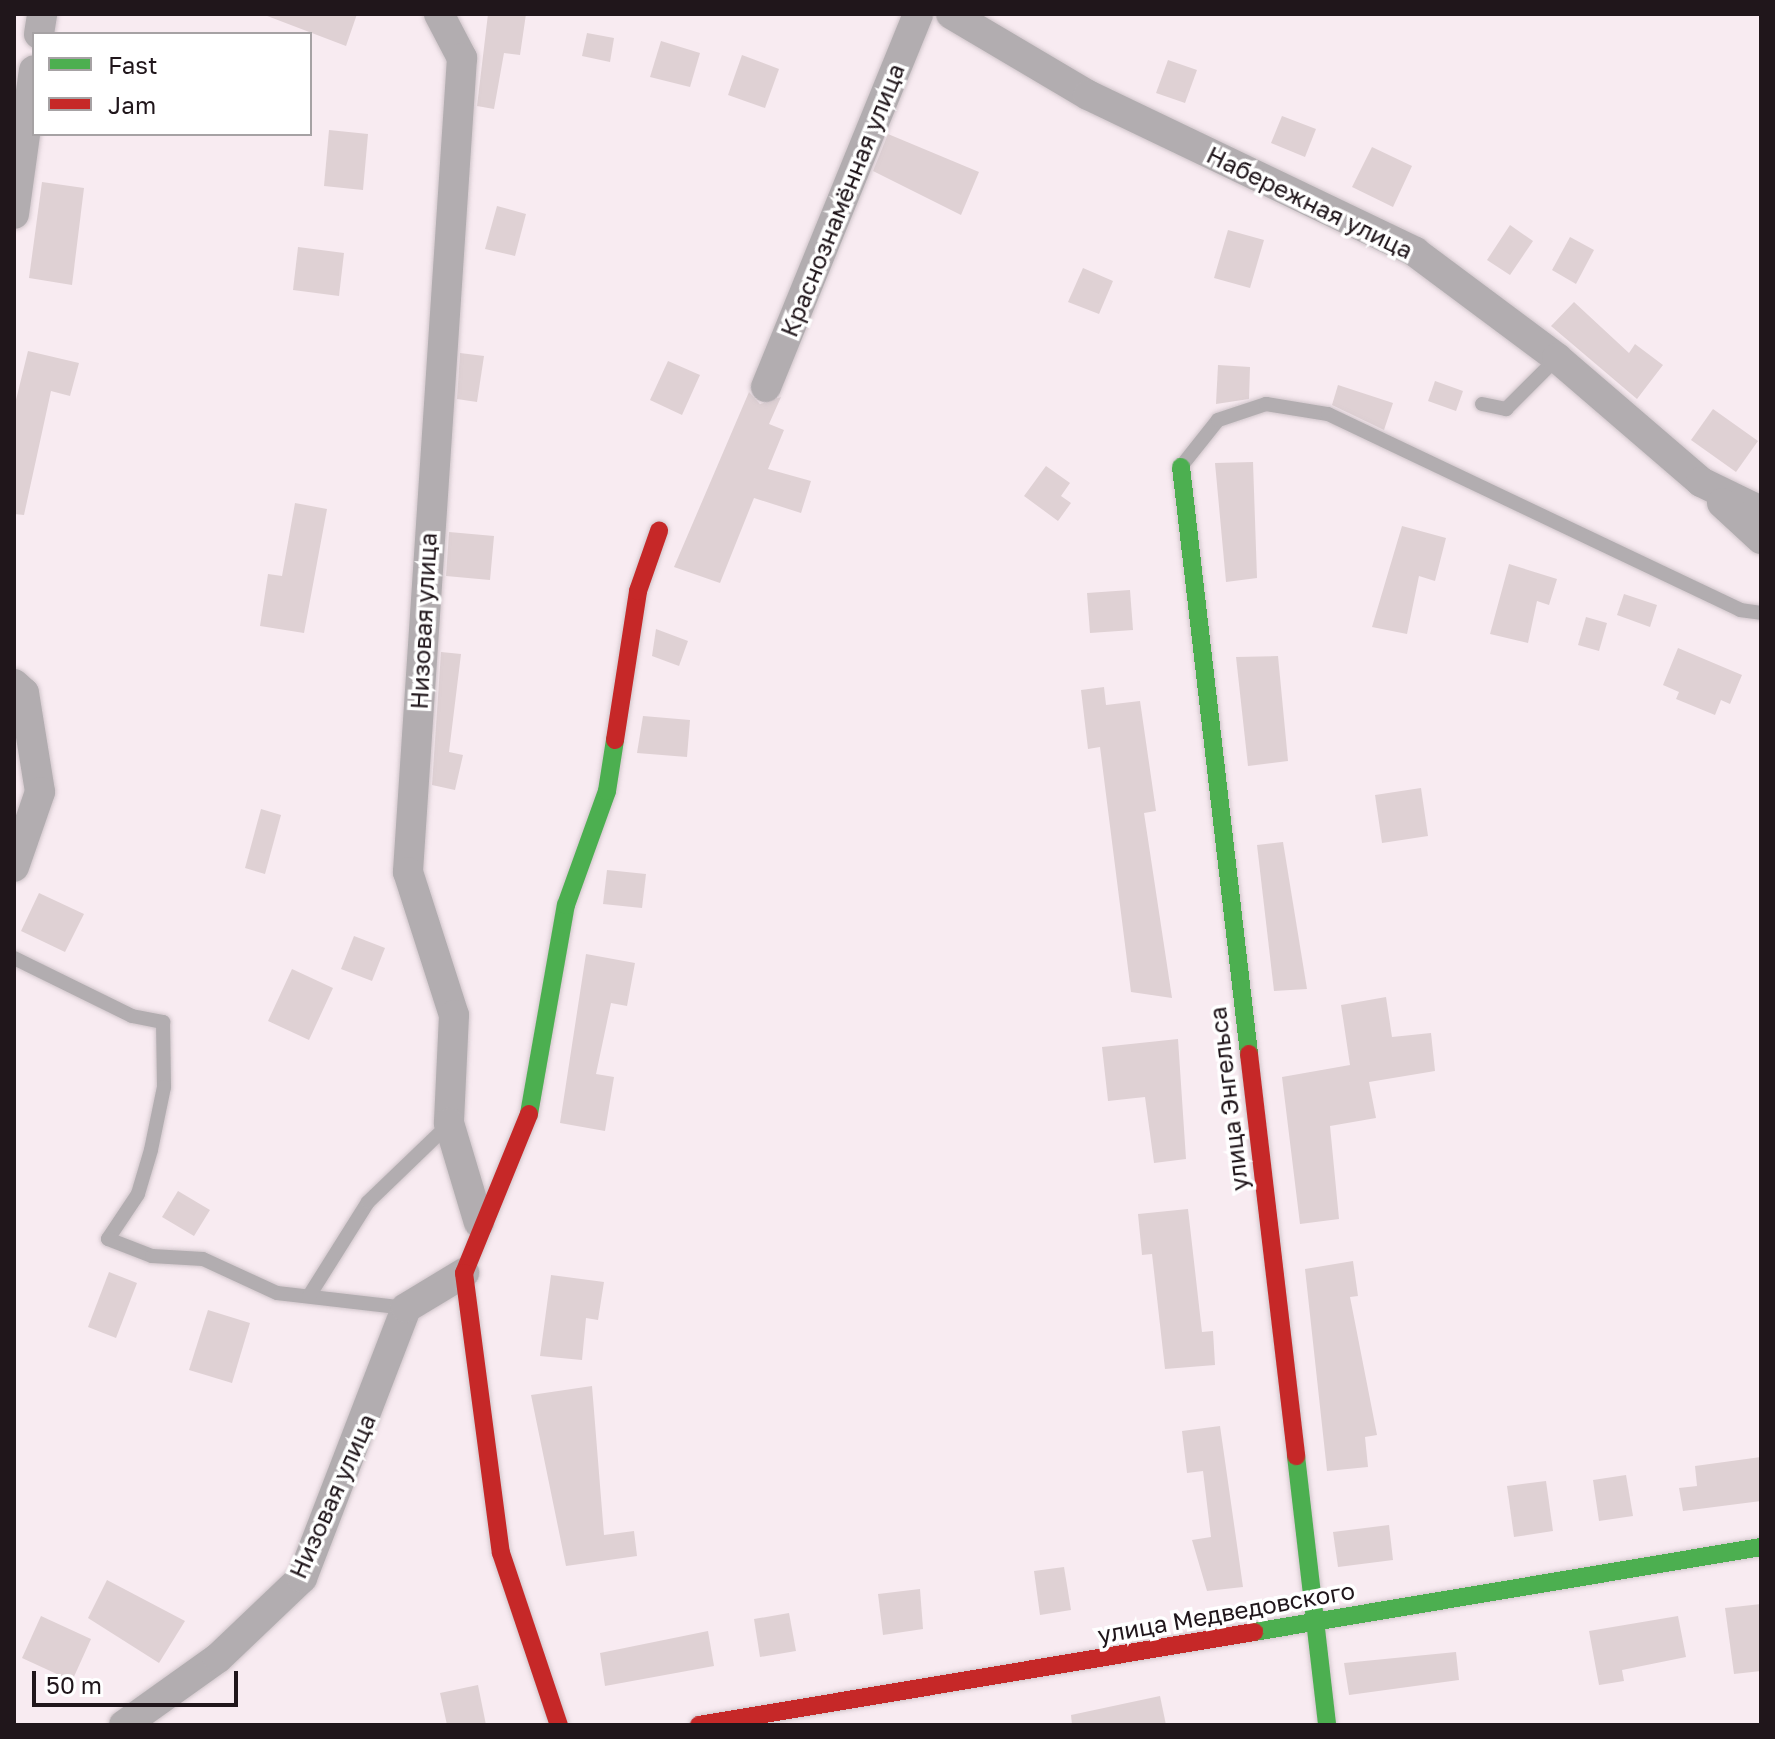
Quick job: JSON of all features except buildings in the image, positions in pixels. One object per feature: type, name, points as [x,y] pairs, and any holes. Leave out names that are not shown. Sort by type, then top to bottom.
[{"type":"street","name":"Низовая улица","points":[[439,14],[462,58],[408,872],[454,1015],[449,1123],[479,1223]]},
{"type":"street","name":"Краснознамённая улица","points":[[766,387],[918,14]]},
{"type":"street","name":"Набережная улица","points":[[951,14],[1088,95],[1415,252],[1557,358],[1701,482],[1761,511]]},
{"type":"street","points":[[14,214],[32,84]]},
{"type":"street","name":"улица Энгельса","points":[[1181,467],[1327,1725]]},
{"type":"street","points":[[1701,482],[1761,539]]},
{"type":"street","points":[[559,1725],[501,1553],[464,1273],[479,1223],[527,1126],[566,905],[607,791],[638,591],[659,531]]},
{"type":"street","points":[[14,684],[24,693],[40,792],[14,867]]},
{"type":"street","points":[[406,1308],[464,1273]]},
{"type":"street","name":"Низовая улица","points":[[124,1725],[218,1658],[302,1578],[406,1308]]},
{"type":"street","name":"улица Медведовского","points":[[699,1725],[1761,1547]]},
{"type":"lane","points":[[1482,404],[1506,409],[1557,358]]},
{"type":"lane","points":[[1181,467],[1218,420],[1266,404],[1328,414],[1740,610],[1761,613]]},
{"type":"lane","points":[[14,958],[132,1016],[163,1022],[164,1087],[151,1150],[138,1194],[108,1239],[152,1256],[203,1259],[277,1293],[406,1308]]},
{"type":"lane","points":[[309,1296],[368,1202],[449,1123]]},
{"type":"traffic: fast","points":[[1181,467],[1249,1054]]},
{"type":"traffic: fast","points":[[529,1114],[566,905],[607,791],[615,740]]},
{"type":"traffic: fast","points":[[1296,1456],[1327,1725]]},
{"type":"traffic: fast","points":[[1254,1632],[1761,1547]]},
{"type":"traffic: jam","points":[[615,740],[638,591],[659,531]]},
{"type":"traffic: jam","points":[[1249,1054],[1296,1456]]},
{"type":"traffic: jam","points":[[529,1114],[464,1273],[501,1553],[559,1725]]},
{"type":"traffic: jam","points":[[699,1725],[1254,1632]]}]
